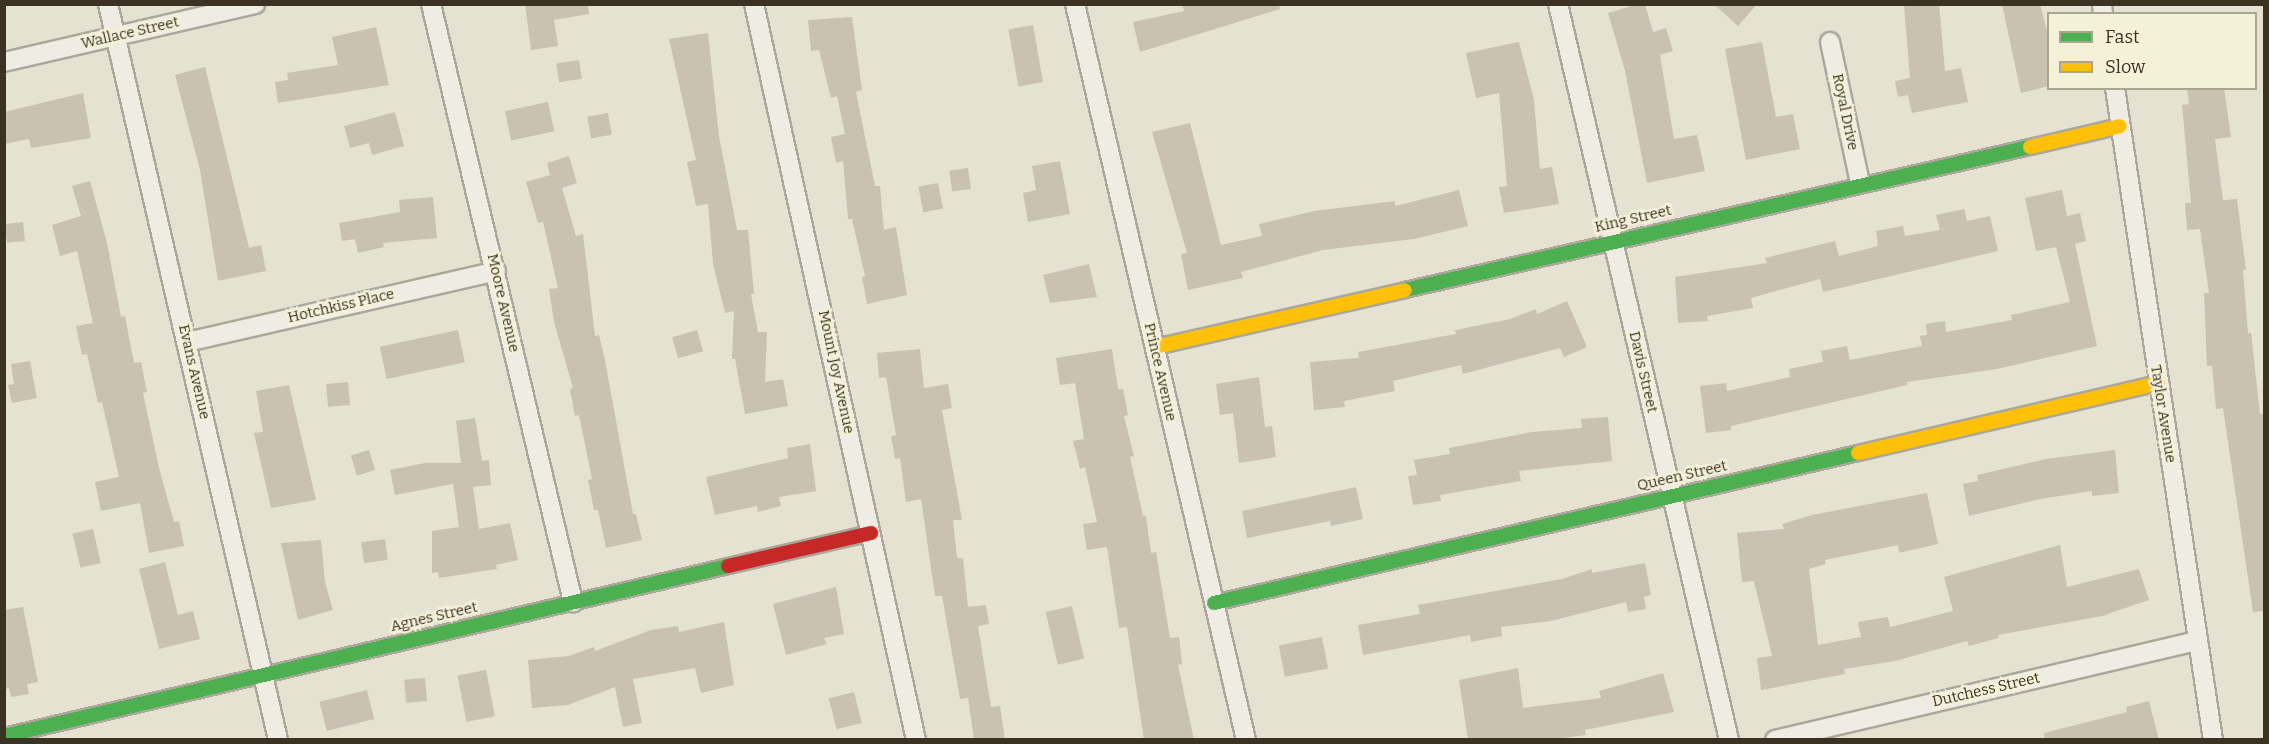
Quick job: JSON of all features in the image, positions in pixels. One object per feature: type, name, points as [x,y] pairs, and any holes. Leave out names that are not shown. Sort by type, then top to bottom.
[{"type":"street","name":"Evans Avenue","points":[[108,4],[278,740]]},
{"type":"street","name":"Wallace Street","points":[[4,62],[255,4]]},
{"type":"street","name":"Moore Avenue","points":[[431,4],[573,602]]},
{"type":"street","name":"Mount Joy Avenue","points":[[754,4],[916,740]]},
{"type":"street","name":"Prince Avenue","points":[[1075,4],[1246,740]]},
{"type":"street","name":"Davis Street","points":[[1558,4],[1729,740]]},
{"type":"street","name":"Royal Drive","points":[[1830,42],[1860,183]]},
{"type":"street","name":"Taylor Avenue","points":[[2115,90],[2213,740]]},
{"type":"street","name":"King Street","points":[[1155,347],[1860,183],[2120,126]]},
{"type":"street","name":"Hotchkiss Place","points":[[187,342],[496,271]]},
{"type":"street","name":"Queen Street","points":[[1214,603],[2158,382]]},
{"type":"street","name":"Agnes Street","points":[[4,736],[871,533]]},
{"type":"street","name":"Dutchess Street","points":[[1775,740],[2198,641]]},
{"type":"building","points":[[525,4],[588,4],[589,14],[554,20],[558,46],[531,50]]},
{"type":"building","points":[[1182,4],[1279,4],[1280,9],[1140,52],[1133,22],[1184,11]]},
{"type":"building","points":[[1645,4],[1653,32],[1666,28],[1673,51],[1660,55],[1674,139],[1697,135],[1705,171],[1647,183],[1625,71],[1608,13]]},
{"type":"building","points":[[1714,4],[1757,4],[1738,26]]},
{"type":"building","points":[[1939,4],[1945,71],[1961,68],[1968,102],[1912,113],[1908,95],[1898,97],[1895,81],[1910,78],[1904,6]]},
{"type":"building","points":[[2002,4],[2040,4],[2047,30],[2047,86],[2021,93]]},
{"type":"building","points":[[852,17],[862,90],[856,92],[875,186],[880,186],[884,230],[896,227],[907,295],[867,304],[862,277],[865,276],[852,219],[848,219],[843,161],[836,163],[831,137],[845,134],[837,96],[831,98],[819,50],[811,51],[808,20]]},
{"type":"building","points":[[1033,25],[1043,82],[1018,86],[1008,29]]},
{"type":"building","points":[[376,27],[389,85],[278,103],[275,82],[288,80],[287,73],[338,65],[332,37]]},
{"type":"building","points":[[708,33],[719,136],[737,230],[748,230],[754,294],[751,294],[758,332],[767,332],[765,382],[783,379],[788,406],[745,414],[735,359],[732,359],[734,311],[725,313],[713,264],[708,204],[696,206],[687,162],[696,160],[669,39]]},
{"type":"building","points":[[1519,42],[1534,100],[1540,169],[1552,167],[1559,204],[1504,213],[1499,187],[1507,186],[1499,93],[1476,98],[1466,53]]},
{"type":"building","points":[[1762,42],[1776,117],[1793,114],[1800,149],[1746,160],[1725,49]]},
{"type":"building","points":[[579,60],[582,79],[559,82],[556,64]]},
{"type":"building","points":[[205,67],[249,248],[261,245],[266,271],[218,281],[200,170],[175,75]]},
{"type":"building","points":[[2187,90],[2224,90],[2231,137],[2215,139],[2223,200],[2237,199],[2246,270],[2243,270],[2248,333],[2251,333],[2260,414],[2265,414],[2265,611],[2253,612],[2223,408],[2216,409],[2212,366],[2207,366],[2204,293],[2209,293],[2200,229],[2187,230],[2185,203],[2191,203],[2182,105],[2189,104]]},
{"type":"building","points":[[83,93],[91,138],[31,148],[29,139],[4,144],[4,112]]},
{"type":"building","points":[[548,102],[554,131],[511,140],[505,111]]},
{"type":"building","points":[[395,112],[404,146],[372,155],[369,143],[350,148],[344,126]]},
{"type":"building","points":[[608,113],[612,135],[591,138],[587,117]]},
{"type":"building","points":[[1190,123],[1221,245],[1262,236],[1259,224],[1314,211],[1395,201],[1395,206],[1459,190],[1468,226],[1414,239],[1323,250],[1241,272],[1243,278],[1188,290],[1181,254],[1187,253],[1152,132]]},
{"type":"building","points":[[569,156],[577,183],[562,188],[576,236],[583,234],[595,336],[599,335],[605,360],[633,514],[636,514],[642,540],[606,548],[598,510],[594,510],[588,480],[592,479],[579,415],[575,416],[570,389],[573,388],[554,322],[549,289],[558,288],[543,222],[538,223],[526,182],[550,175],[547,163]]},
{"type":"building","points":[[1060,161],[1070,214],[1028,222],[1023,193],[1036,190],[1032,166]]},
{"type":"building","points":[[968,168],[971,189],[952,191],[949,171]]},
{"type":"building","points":[[90,181],[107,243],[121,317],[125,316],[134,363],[141,362],[147,392],[143,393],[159,468],[174,522],[179,521],[184,546],[149,553],[140,503],[101,511],[95,482],[119,477],[102,402],[98,403],[87,354],[82,355],[76,326],[93,323],[77,251],[60,256],[52,225],[81,216],[72,186]]},
{"type":"building","points":[[938,183],[943,209],[923,212],[918,187]]},
{"type":"building","points":[[2062,190],[2067,216],[2080,213],[2086,241],[2075,244],[2097,346],[1997,369],[1907,382],[1907,385],[1731,426],[1731,430],[1706,433],[1700,386],[1726,383],[1727,391],[1790,377],[1789,369],[1823,362],[1821,351],[1847,346],[1850,360],[1922,346],[1920,336],[1927,335],[1926,324],[1945,321],[1946,332],[2012,320],[2011,315],[2070,302],[2056,247],[2036,251],[2025,198]]},
{"type":"building","points":[[433,197],[437,238],[383,243],[384,247],[358,253],[355,239],[342,241],[339,223],[400,212],[399,200]]},
{"type":"building","points":[[1964,209],[1967,221],[1990,216],[1998,251],[1823,292],[1820,279],[1751,298],[1753,308],[1707,316],[1708,321],[1678,323],[1675,277],[1767,263],[1765,258],[1835,241],[1839,256],[1878,246],[1876,231],[1903,226],[1905,236],[1940,230],[1936,215]]},
{"type":"building","points":[[23,222],[25,241],[7,243],[5,224]]},
{"type":"building","points":[[1089,264],[1097,297],[1050,303],[1043,275]]},
{"type":"building","points":[[1567,301],[1587,347],[1564,357],[1560,348],[1463,374],[1461,365],[1393,381],[1395,391],[1344,401],[1345,407],[1314,410],[1310,362],[1359,358],[1358,352],[1456,334],[1455,330],[1510,319],[1536,309],[1537,314]]},
{"type":"building","points":[[458,330],[465,362],[387,379],[380,347]]},
{"type":"building","points":[[697,330],[703,351],[678,358],[672,337]]},
{"type":"building","points":[[920,349],[924,388],[948,384],[952,408],[942,410],[962,520],[953,520],[957,558],[963,558],[968,607],[986,605],[989,624],[978,626],[991,707],[1000,706],[1005,740],[974,740],[968,698],[960,699],[942,596],[935,596],[921,499],[906,502],[900,458],[895,459],[891,436],[896,435],[886,377],[879,378],[877,353]]},
{"type":"building","points":[[1112,349],[1118,389],[1123,389],[1128,415],[1124,416],[1134,456],[1130,457],[1143,516],[1146,516],[1151,553],[1156,552],[1170,638],[1179,637],[1182,664],[1178,665],[1194,740],[1144,740],[1127,627],[1119,628],[1107,547],[1087,550],[1083,524],[1097,522],[1085,467],[1080,469],[1073,441],[1084,439],[1075,383],[1060,385],[1056,358]]},
{"type":"building","points":[[30,361],[37,398],[12,403],[8,385],[14,384],[11,364]]},
{"type":"building","points":[[1259,377],[1265,427],[1272,426],[1276,457],[1239,463],[1233,413],[1220,415],[1216,384]]},
{"type":"building","points":[[348,382],[350,405],[328,407],[326,384]]},
{"type":"building","points":[[289,385],[316,500],[271,508],[254,433],[263,432],[256,391]]},
{"type":"building","points":[[1608,417],[1612,461],[1519,471],[1521,481],[1440,495],[1441,501],[1413,505],[1408,476],[1417,475],[1414,460],[1450,454],[1449,448],[1532,432],[1582,428],[1581,419]]},
{"type":"building","points":[[475,418],[482,461],[489,460],[491,485],[473,487],[479,529],[510,523],[518,560],[496,565],[497,569],[439,578],[438,572],[432,573],[432,531],[459,527],[453,484],[395,495],[390,470],[425,463],[461,463],[456,421]]},
{"type":"building","points":[[810,444],[816,491],[779,497],[781,506],[758,512],[757,506],[715,515],[706,477],[788,458],[787,448]]},
{"type":"building","points":[[369,450],[375,470],[357,476],[351,456]]},
{"type":"building","points":[[2115,450],[2119,493],[2092,496],[2092,491],[2040,499],[1969,516],[1963,484],[1978,481],[1977,475],[2046,459]]},
{"type":"building","points":[[1356,487],[1363,519],[1331,526],[1330,521],[1247,538],[1242,511]]},
{"type":"building","points":[[1927,493],[1938,544],[1899,553],[1898,545],[1825,560],[1826,564],[1809,569],[1818,645],[1861,637],[1858,622],[1888,617],[1890,627],[1953,611],[1944,577],[2060,545],[2067,587],[2139,569],[2149,600],[2102,616],[1998,635],[1999,638],[1969,646],[1967,641],[1895,661],[1844,669],[1845,674],[1761,690],[1757,658],[1772,656],[1754,581],[1742,582],[1737,533],[1784,529],[1782,524],[1812,515]]},
{"type":"building","points":[[93,529],[101,563],[80,568],[73,534]]},
{"type":"building","points":[[385,539],[388,560],[364,563],[361,542]]},
{"type":"building","points":[[321,540],[325,582],[333,610],[298,620],[281,543]]},
{"type":"building","points":[[165,562],[178,615],[193,611],[200,639],[159,649],[139,569]]},
{"type":"building","points":[[1645,563],[1651,595],[1644,597],[1646,609],[1628,612],[1626,602],[1551,621],[1501,627],[1502,636],[1471,642],[1470,635],[1363,655],[1358,625],[1420,614],[1418,605],[1562,579],[1592,569],[1592,573]]},
{"type":"building","points":[[836,587],[844,634],[824,638],[827,644],[786,655],[773,604]]},
{"type":"building","points":[[1072,606],[1084,659],[1058,665],[1046,612]]},
{"type":"building","points":[[23,607],[38,682],[27,684],[29,694],[11,697],[9,688],[4,689],[4,610]]},
{"type":"building","points":[[724,622],[734,685],[701,693],[695,668],[633,679],[642,723],[623,727],[615,687],[568,705],[532,708],[528,660],[569,656],[594,647],[595,651],[651,630],[678,626],[679,632]]},
{"type":"building","points":[[1322,637],[1328,668],[1285,677],[1279,645]]},
{"type":"building","points":[[1518,668],[1523,708],[1601,698],[1599,691],[1663,673],[1674,712],[1585,730],[1586,735],[1546,740],[1468,740],[1459,680]]},
{"type":"building","points":[[486,670],[495,716],[467,722],[458,676]]},
{"type":"building","points":[[425,678],[427,701],[406,703],[404,680]]},
{"type":"building","points":[[367,690],[374,719],[327,731],[319,702]]},
{"type":"building","points":[[854,692],[862,723],[837,729],[829,698]]},
{"type":"building","points":[[2149,701],[2159,740],[2045,740],[2044,733],[2127,712],[2126,707]]},
{"type":"traffic: fast","points":[[1405,290],[2030,147]]},
{"type":"traffic: fast","points":[[1214,603],[1858,453]]},
{"type":"traffic: fast","points":[[4,736],[728,566]]},
{"type":"traffic: slow","points":[[2030,147],[2120,126]]},
{"type":"traffic: slow","points":[[1155,347],[1405,290]]},
{"type":"traffic: slow","points":[[1858,453],[2158,383]]},
{"type":"traffic: jam","points":[[728,566],[871,533]]}]
